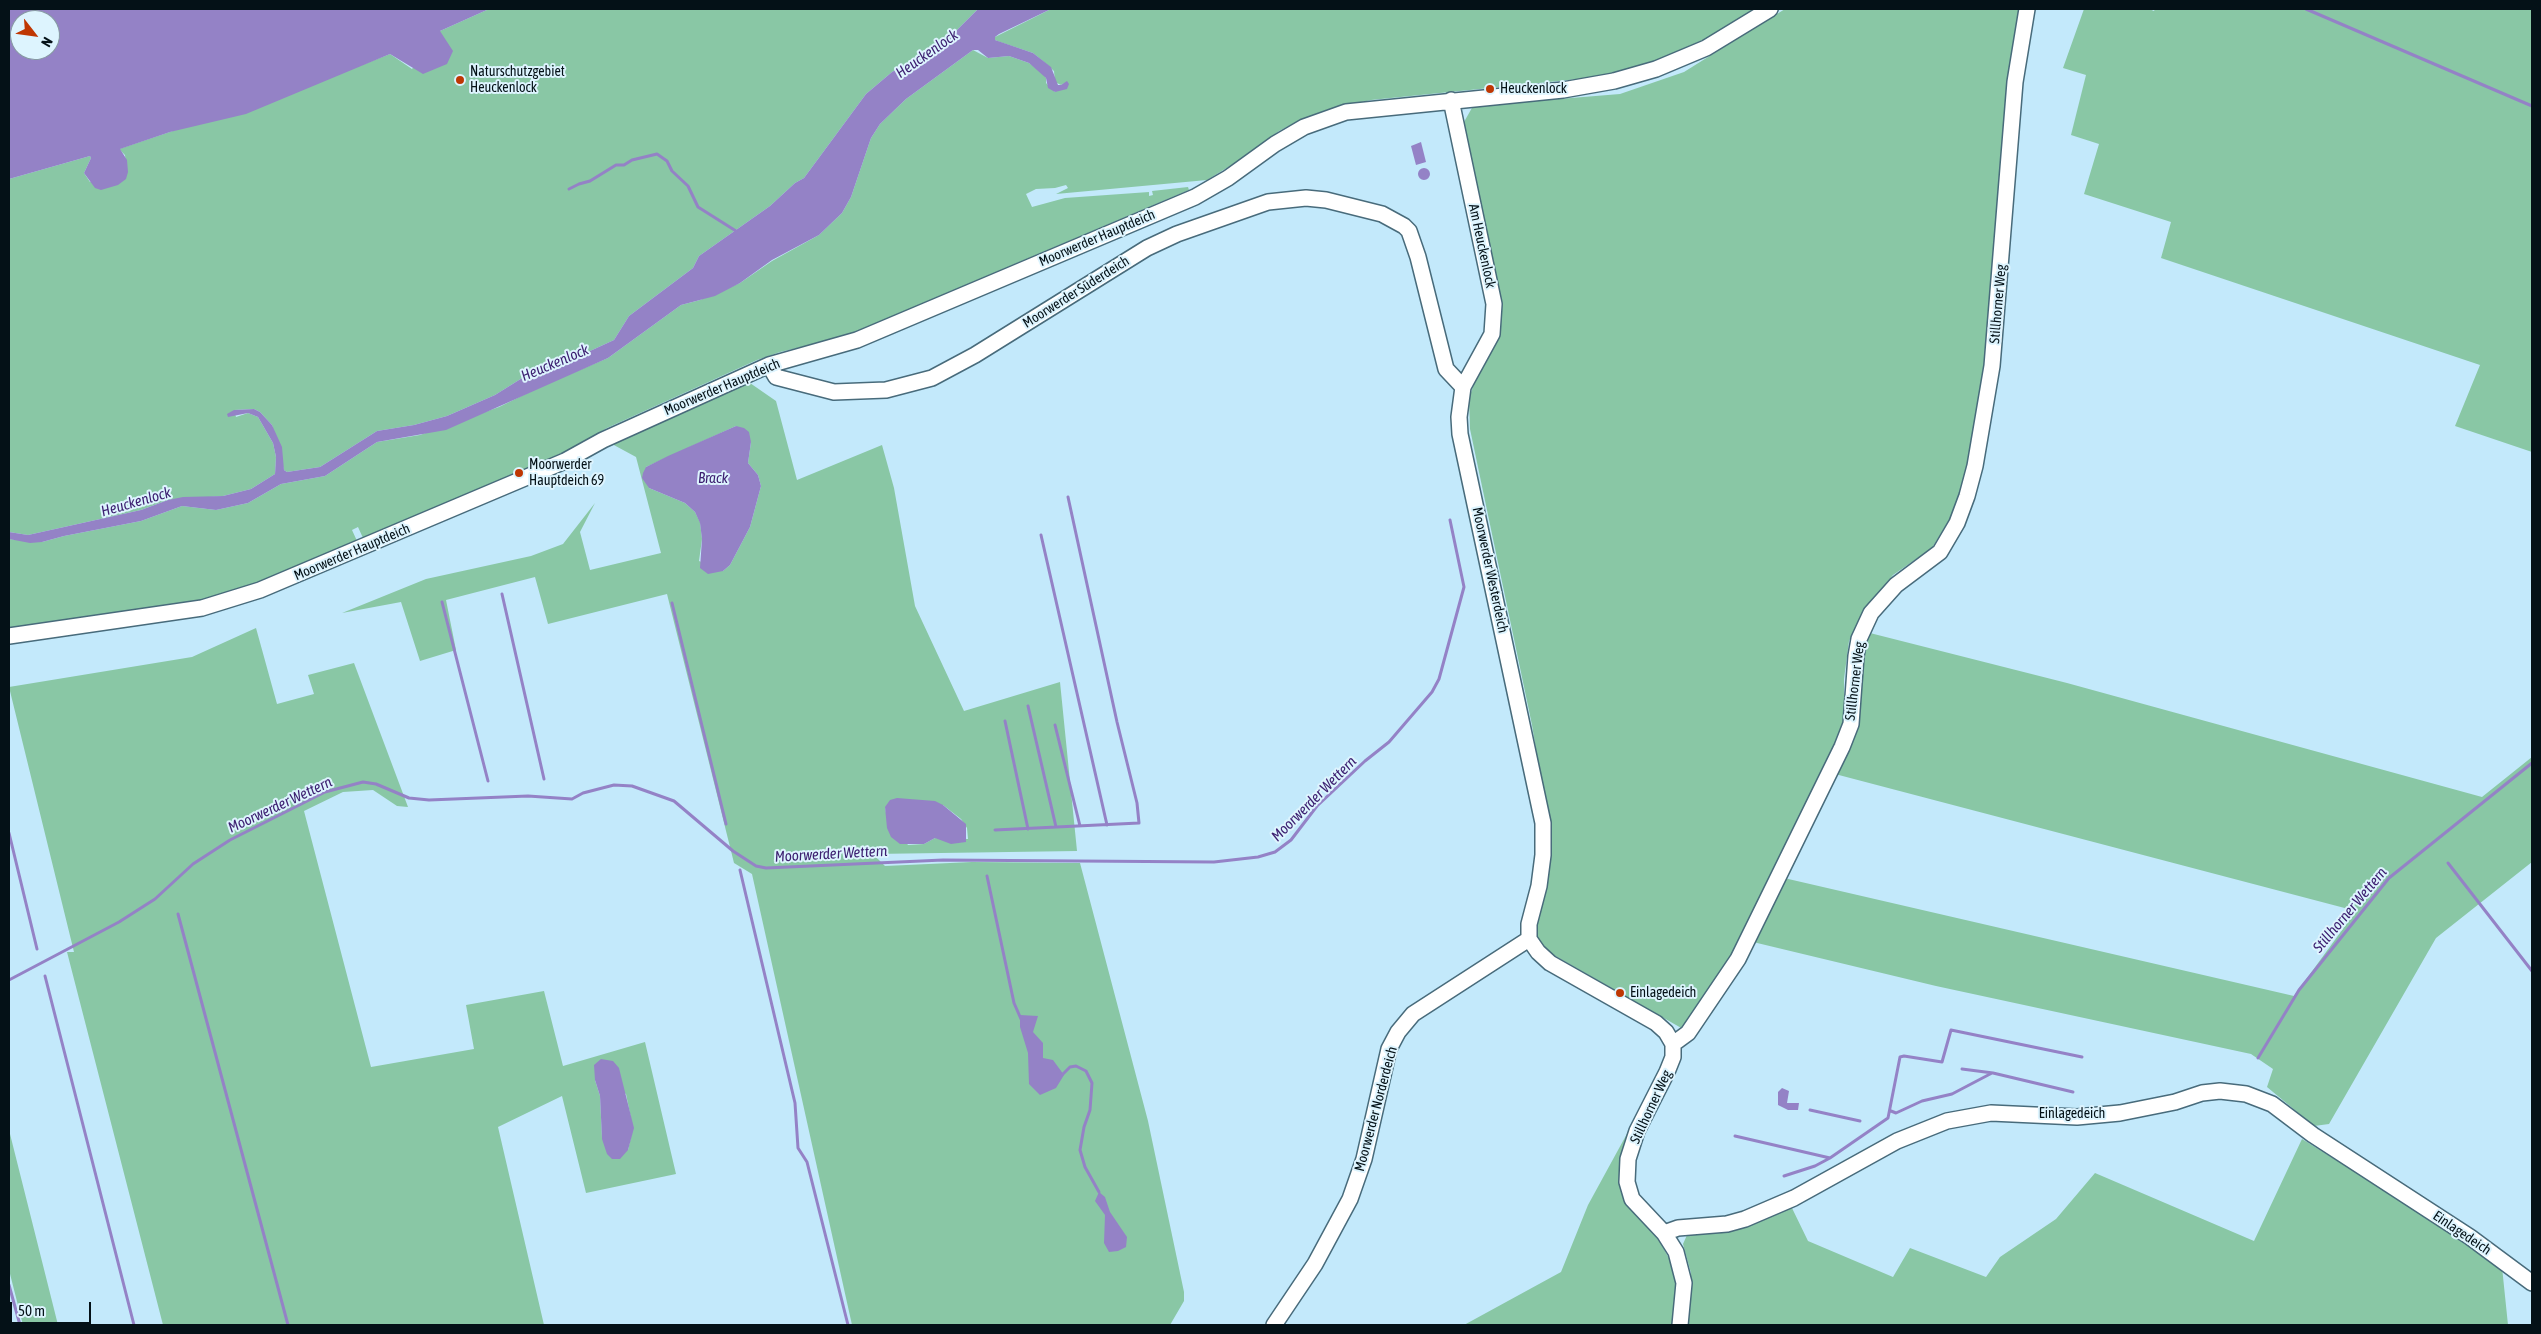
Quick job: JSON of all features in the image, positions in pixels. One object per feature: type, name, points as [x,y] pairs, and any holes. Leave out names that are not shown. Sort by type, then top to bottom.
[{"type":"street","name":"Moorwerder Hauptdeich","points":[[9,636],[202,608],[260,590],[565,461],[602,440],[770,365],[857,340],[1194,197],[1228,178],[1304,127],[1346,112],[1582,87],[1634,76],[1706,48],[1770,9]]},
{"type":"street","name":"Stillhorner Weg","points":[[1664,1232],[1632,1198],[1627,1182],[1628,1159],[1637,1131],[1667,1072],[1673,1057],[1673,1044],[1688,1033],[1738,959],[1842,746],[1850,724],[1859,639],[1871,613],[1896,585],[1940,552],[1957,523],[1967,496],[1975,466],[1992,366],[2015,82],[2027,9]]},
{"type":"street","name":"Am Heuckenlock","points":[[1450,100],[1494,304],[1492,334],[1463,387]]},
{"type":"street","name":"Moorwerder Süderdeich","points":[[770,365],[776,377],[834,392],[868,392],[910,385],[932,378],[975,355],[1147,248],[1177,234],[1251,206],[1286,198],[1306,198],[1326,200],[1393,218],[1409,231],[1429,299],[1446,369],[1463,387]]},
{"type":"street","name":"Moorwerder Westerdeich","points":[[1463,387],[1460,400],[1460,434],[1543,823],[1543,855],[1539,886],[1528,924],[1529,939]]},
{"type":"street","points":[[1529,939],[1538,952],[1550,963],[1656,1023],[1666,1032],[1673,1044]]},
{"type":"street","name":"Moorwerder Norderdeich","points":[[1274,1325],[1315,1264],[1350,1199],[1364,1159],[1390,1049],[1398,1032],[1413,1014],[1529,939]]},
{"type":"street","name":"Einlagedeich","points":[[1664,1232],[1678,1228],[1727,1224],[1745,1219],[1794,1198],[1897,1140],[1947,1122],[1991,1113],[2077,1117],[2106,1115],[2155,1106],[2202,1093],[2220,1091],[2246,1094],[2272,1104],[2313,1136],[2470,1237],[2532,1283]]},
{"type":"street","points":[[1664,1232],[1676,1252],[1682,1268],[1684,1300],[1680,1325]]},
{"type":"green space","points":[[489,9],[978,9],[948,39],[892,72],[866,94],[804,178],[795,183],[770,206],[699,256],[693,268],[629,316],[614,340],[577,357],[535,370],[495,395],[447,416],[414,425],[377,431],[320,467],[287,472],[284,470],[272,425],[260,412],[254,409],[234,410],[236,417],[248,413],[258,417],[273,443],[276,457],[275,474],[251,489],[223,496],[168,500],[141,510],[28,535],[9,532],[9,179],[90,156],[91,158],[84,173],[90,182],[126,165],[125,155],[119,149],[313,84],[390,54],[412,69],[440,31]]},
{"type":"green space","points":[[1051,9],[1756,9],[1705,39],[1651,63],[1598,77],[1371,100],[1326,110],[1279,131],[1238,161],[1207,180],[1056,194],[1068,188],[1066,185],[1055,188],[1036,189],[1026,194],[1032,207],[1065,198],[1149,192],[1149,196],[1153,195],[1152,191],[1188,187],[1189,190],[839,338],[780,352],[757,360],[607,428],[569,450],[363,538],[358,527],[352,530],[357,541],[214,600],[9,630],[9,539],[42,542],[141,521],[182,506],[216,510],[248,503],[281,484],[325,476],[377,442],[420,435],[499,407],[544,385],[608,358],[681,305],[700,300],[740,283],[772,261],[819,235],[842,213],[851,197],[871,138],[880,124],[906,99],[973,50],[988,58],[1009,56],[1029,63],[1043,73],[1046,83],[1055,92],[1064,83],[1061,85],[1055,82],[1054,71],[1044,62],[1033,53],[995,40],[995,37]]},
{"type":"green space","points":[[1785,9],[2022,9],[1985,365],[1964,483],[1951,517],[1932,548],[1893,575],[1865,609],[1849,641],[1844,679],[1844,719],[1831,757],[1742,940],[1683,1029],[1545,950],[1538,941],[1535,928],[1548,822],[1532,725],[1470,429],[1469,398],[1478,373],[1492,350],[1500,323],[1501,302],[1464,122],[1473,106],[1620,94],[1684,72]]},
{"type":"green space","points":[[2084,9],[2149,9],[2154,11],[2155,9],[2532,9],[2532,452],[2455,426],[2480,365],[2161,258],[2171,222],[2084,194],[2099,144],[2071,135],[2086,75],[2063,68]]},
{"type":"green space","points":[[750,383],[776,401],[797,480],[882,445],[894,488],[915,606],[964,711],[1060,682],[1077,851],[873,854],[885,866],[972,862],[1080,863],[1148,1121],[1184,1292],[1184,1301],[1170,1325],[852,1325],[752,874],[734,863],[667,594],[548,624],[535,577],[446,600],[456,650],[420,661],[401,602],[342,613],[426,579],[531,556],[563,544],[595,503],[580,532],[590,570],[661,553],[636,457],[612,444]],"holes":[[[736,426],[751,442],[748,463],[758,475],[761,486],[750,527],[730,565],[723,571],[699,561],[702,539],[700,522],[695,512],[685,503],[649,488],[646,467]],[[943,805],[961,819],[967,828],[968,839],[935,838],[924,844],[908,845],[886,813],[885,807]]]},
{"type":"green space","points":[[256,628],[277,704],[314,694],[308,675],[354,663],[408,807],[397,806],[373,790],[343,792],[304,811],[371,1067],[474,1049],[466,1005],[544,991],[563,1066],[645,1042],[676,1174],[586,1193],[562,1096],[498,1127],[544,1325],[163,1325],[67,952],[74,952],[9,687],[192,657]],"holes":[[[595,1080],[626,1094],[633,1128],[628,1150],[602,1138],[600,1096]]]},
{"type":"green space","points":[[1866,632],[2067,683],[2482,797],[2532,757],[2532,862],[2436,938],[2329,1124],[2314,1126],[2267,1087],[2273,1069],[2251,1054],[1936,986],[1753,942],[1784,878],[2294,996],[2356,911],[1835,774],[1858,714]]},
{"type":"green space","points":[[1658,1077],[1622,1155],[1625,1200],[1660,1242],[1677,1273],[1673,1325],[1464,1325],[1561,1272],[1588,1205]]},
{"type":"green space","points":[[9,1130],[58,1325],[23,1325],[9,1270]]},
{"type":"green space","points":[[2302,1139],[2472,1244],[2502,1267],[2508,1325],[1687,1325],[1691,1273],[1683,1244],[1687,1235],[1730,1229],[1791,1206],[1808,1241],[1893,1277],[1910,1248],[1986,1277],[2000,1257],[2056,1219],[2095,1173],[2254,1241]]},
{"type":"water","points":[[9,9],[489,9],[440,31],[453,51],[447,64],[423,74],[390,54],[246,114],[170,132],[120,149],[127,160],[128,172],[126,179],[118,185],[101,190],[95,188],[84,173],[91,158],[90,156],[9,179]]},
{"type":"water","name":"Heuckenlock","points":[[978,9],[1051,9],[999,34],[995,37],[995,40],[1033,53],[1051,67],[1058,85],[1067,81],[1069,84],[1067,89],[1055,92],[1048,88],[1046,78],[1029,63],[1009,56],[988,58],[978,50],[973,50],[906,99],[880,124],[871,138],[851,197],[842,213],[819,235],[772,260],[740,283],[715,296],[681,305],[608,358],[446,430],[377,442],[325,476],[281,484],[248,503],[216,510],[182,506],[141,521],[42,542],[30,543],[9,539],[9,532],[28,535],[141,510],[168,500],[183,497],[223,496],[251,489],[275,474],[276,457],[273,443],[258,417],[248,413],[228,417],[227,414],[234,410],[254,409],[260,412],[272,425],[282,447],[284,470],[287,472],[320,467],[377,431],[414,425],[447,416],[495,395],[535,370],[577,357],[614,340],[629,316],[693,268],[699,256],[770,206],[795,183],[804,178],[866,94],[892,72],[948,39]]},
{"type":"water","points":[[1421,142],[1426,162],[1416,165],[1411,146]]},
{"type":"water","points":[[1426,168],[1429,169],[1429,179],[1422,180],[1419,179],[1418,172],[1419,169]]},
{"type":"water","name":"Brack","points":[[736,426],[744,428],[749,432],[751,442],[748,463],[758,475],[761,486],[750,527],[730,565],[723,571],[708,574],[700,568],[702,539],[700,523],[695,512],[685,503],[649,488],[642,478],[646,467]]},
{"type":"water","points":[[897,798],[935,801],[943,805],[966,824],[966,842],[951,844],[935,838],[924,844],[900,844],[891,837],[887,828],[885,807],[890,800]]},
{"type":"water","points":[[1020,1015],[1038,1016],[1033,1032],[1043,1043],[1043,1058],[1053,1060],[1064,1075],[1056,1088],[1040,1095],[1029,1084],[1028,1053],[1020,1027]]},
{"type":"water","points":[[601,1059],[613,1061],[619,1068],[634,1128],[628,1150],[620,1159],[612,1159],[607,1154],[602,1139],[600,1096],[595,1080],[594,1065]]},
{"type":"water","points":[[1782,1088],[1789,1091],[1787,1103],[1799,1103],[1798,1110],[1788,1110],[1778,1105],[1778,1092]]},
{"type":"water","points":[[1099,1192],[1105,1197],[1110,1212],[1127,1237],[1126,1247],[1118,1251],[1109,1252],[1104,1243],[1105,1215],[1095,1201]]},
{"type":"waterway","points":[[2306,9],[2532,106]]},
{"type":"waterway","points":[[569,189],[590,181],[616,165],[624,165],[632,160],[657,154],[667,161],[672,171],[688,186],[698,207],[736,231]]},
{"type":"waterway","points":[[995,830],[1139,823],[1137,803],[1117,722],[1068,497]]},
{"type":"waterway","name":"Moorwerder Wettern","points":[[9,980],[119,922],[155,899],[193,864],[230,840],[325,792],[363,782],[376,784],[409,798],[429,800],[528,796],[572,799],[583,793],[614,785],[632,786],[674,801],[733,851],[756,866],[766,868],[943,860],[1214,862],[1258,857],[1275,852],[1291,840],[1317,806],[1365,761],[1389,742],[1432,692],[1439,679],[1464,587],[1450,520]]},
{"type":"waterway","points":[[1041,535],[1107,825]]},
{"type":"waterway","points":[[502,594],[544,779]]},
{"type":"waterway","points":[[442,602],[488,781]]},
{"type":"waterway","points":[[672,603],[726,824]]},
{"type":"waterway","points":[[1028,706],[1056,827]]},
{"type":"waterway","points":[[1005,721],[1028,829]]},
{"type":"waterway","points":[[1055,725],[1080,826]]},
{"type":"waterway","name":"Stillhorner Wettern","points":[[2258,1058],[2299,990],[2389,878],[2532,763]]},
{"type":"waterway","points":[[9,833],[37,949]]},
{"type":"waterway","points":[[2448,863],[2532,971]]},
{"type":"waterway","points":[[740,870],[795,1103],[798,1148],[807,1162],[848,1325]]},
{"type":"waterway","points":[[987,876],[1014,1003],[1021,1019]]},
{"type":"waterway","points":[[178,914],[288,1325]]},
{"type":"waterway","points":[[45,976],[134,1325]]},
{"type":"waterway","points":[[1784,1176],[1815,1166],[1830,1158],[1888,1118],[1900,1057],[1942,1062],[1951,1030],[2082,1057]]},
{"type":"waterway","points":[[1062,1075],[1070,1067],[1076,1066],[1086,1071],[1092,1083],[1090,1110],[1084,1127],[1080,1150],[1085,1167],[1099,1192]]},
{"type":"waterway","points":[[1962,1069],[1993,1073],[2073,1092]]},
{"type":"waterway","points":[[1891,1111],[1896,1113],[1922,1101],[1952,1094],[1992,1073]]},
{"type":"waterway","points":[[1810,1110],[1860,1121]]},
{"type":"waterway","points":[[1735,1136],[1830,1158]]},
{"type":"waterway","points":[[9,1285],[20,1325]]},
{"type":"place","name":"Naturschutzgebiet Heuckenlock","points":[[460,80]]},
{"type":"place","name":"Heuckenlock","points":[[1490,89]]},
{"type":"place","name":"Moorwerder Hauptdeich 69","points":[[519,473]]},
{"type":"place","name":"Einlagedeich","points":[[1620,993]]}]
